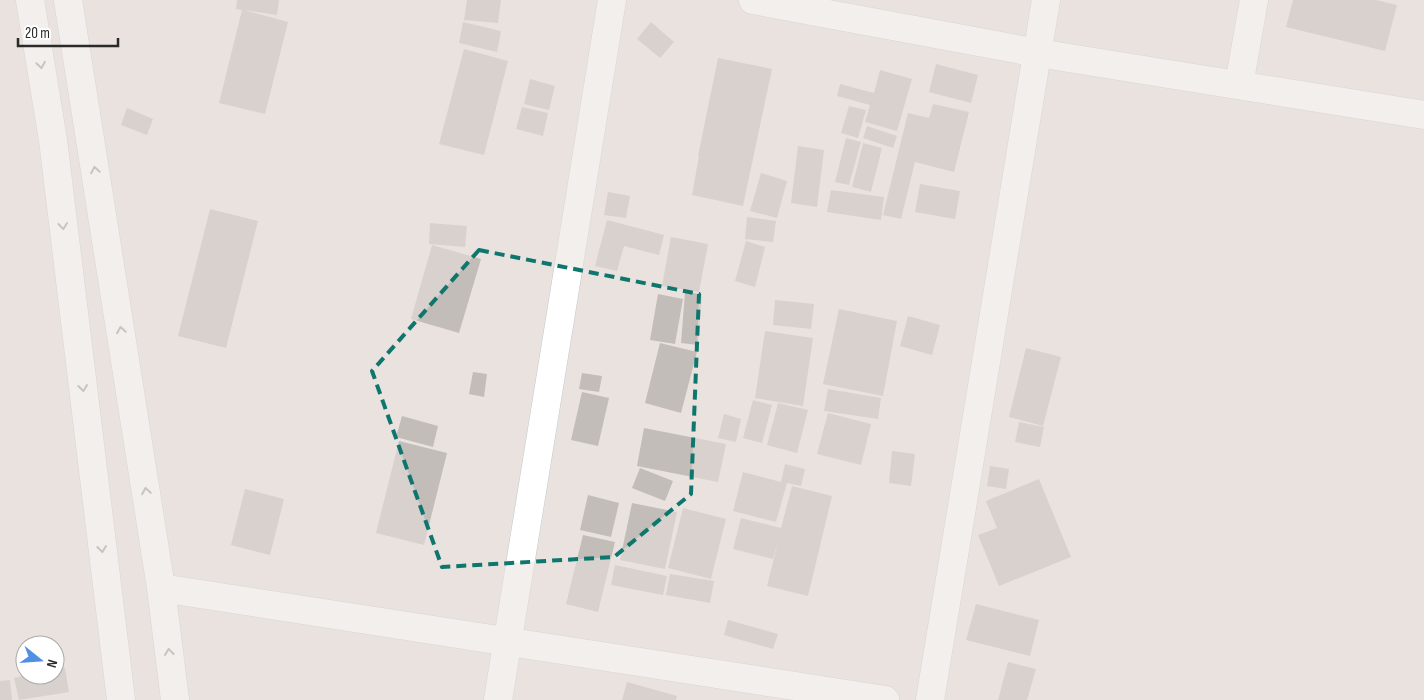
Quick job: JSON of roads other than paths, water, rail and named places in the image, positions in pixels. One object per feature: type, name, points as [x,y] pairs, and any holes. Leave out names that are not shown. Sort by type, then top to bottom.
[{"type":"street","points":[[30,0],[53,140],[110,617],[122,700]]},
{"type":"street","points":[[68,0],[161,588],[175,700]]},
{"type":"street","points":[[498,700],[612,0]]},
{"type":"street","points":[[753,0],[1038,53],[1424,115]]},
{"type":"street","points":[[930,700],[1046,0]]},
{"type":"street","points":[[1239,85],[1254,0]]},
{"type":"street","points":[[161,588],[885,700]]}]
